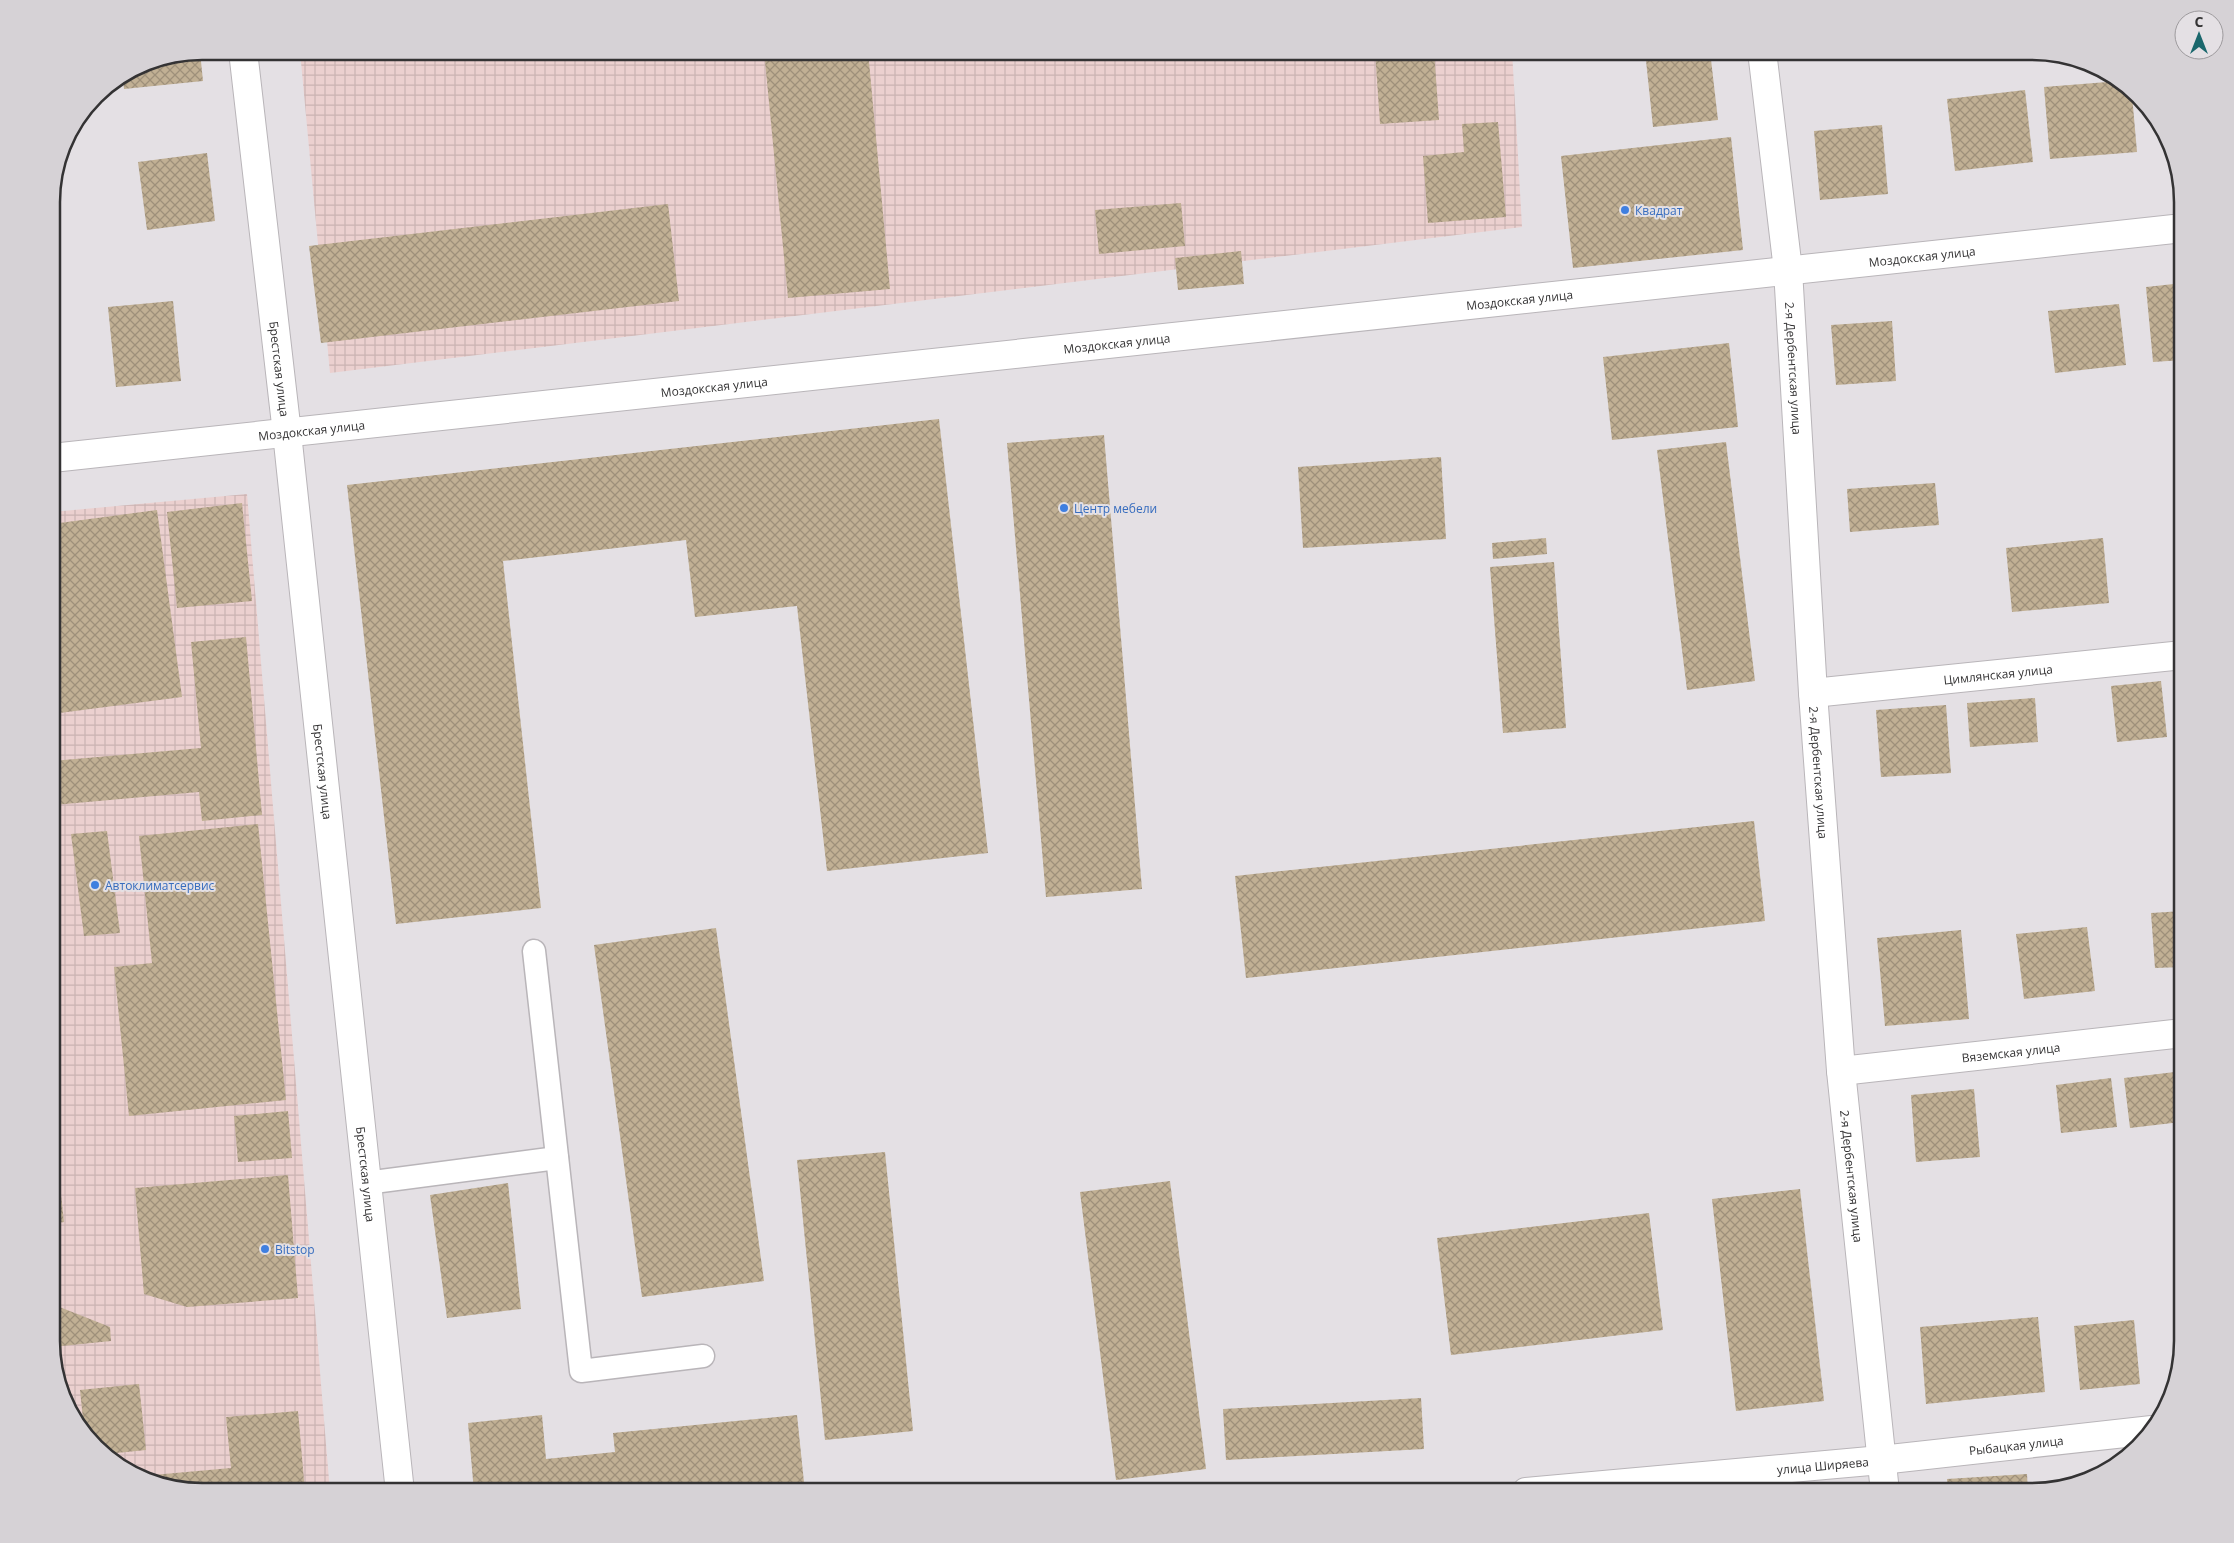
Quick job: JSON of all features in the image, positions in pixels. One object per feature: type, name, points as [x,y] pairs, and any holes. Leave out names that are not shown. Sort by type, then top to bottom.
[{"type":"street","name":"Брестская улица","points":[[244,60],[287,433],[399,1483]]},
{"type":"street","name":"2-я Дербентская улица","points":[[1763,60],[1788,270],[1813,693],[1841,1071],[1884,1483]]},
{"type":"street","name":"Моздокская улица","points":[[60,457],[2174,229]]},
{"type":"street","name":"Цимлянская улица","points":[[1813,693],[2174,656]]},
{"type":"street","name":"Вяземская улица","points":[[1841,1071],[2174,1034]]},
{"type":"street","name":"Рыбацкая улица","points":[[1881,1460],[2142,1431]]},
{"type":"street","name":"улица Ширяева","points":[[1626,1483],[1881,1460]]},
{"type":"lane","points":[[534,951],[580,1372],[703,1356]]},
{"type":"lane","points":[[366,1183],[557,1158]]},
{"type":"shaded area","points":[[301,60],[1513,60],[1522,227],[330,373]]},
{"type":"shaded area","points":[[247,494],[329,1483],[184,1482],[148,1472],[123,1459],[95,1435],[79,1412],[65,1378],[60,1350],[60,511]]},
{"type":"building","points":[[201,60],[203,81],[124,89],[124,84],[148,71],[184,61]]},
{"type":"building","points":[[765,60],[869,60],[890,289],[788,298]]},
{"type":"building","points":[[1376,60],[1435,60],[1439,120],[1380,124]]},
{"type":"building","points":[[1646,60],[1711,60],[1718,120],[1653,127]]},
{"type":"building","points":[[2108,82],[2111,84],[2133,102],[2137,152],[2050,159],[2044,87]]},
{"type":"building","points":[[2025,90],[2033,162],[1955,171],[1947,99]]},
{"type":"building","points":[[1498,122],[1506,217],[1428,223],[1423,156],[1464,152],[1462,124]]},
{"type":"building","points":[[1882,125],[1888,194],[1820,200],[1814,131]]},
{"type":"building","points":[[1731,137],[1743,250],[1573,268],[1561,156]]},
{"type":"building","points":[[207,153],[215,221],[147,230],[138,162]]},
{"type":"building","points":[[1181,203],[1185,246],[1099,254],[1095,210]]},
{"type":"building","points":[[668,204],[679,301],[321,343],[309,246]]},
{"type":"building","points":[[1241,251],[1244,284],[1178,290],[1175,258]]},
{"type":"building","points":[[2174,284],[2174,361],[2153,362],[2146,287]]},
{"type":"building","points":[[173,301],[181,381],[116,387],[108,307]]},
{"type":"building","points":[[2119,304],[2126,365],[2055,373],[2048,311]]},
{"type":"building","points":[[1892,321],[1896,381],[1836,385],[1831,325]]},
{"type":"building","points":[[1729,343],[1738,427],[1612,440],[1603,357]]},
{"type":"building","points":[[939,419],[988,853],[827,871],[797,606],[695,617],[686,540],[503,561],[541,908],[396,924],[347,485]]},
{"type":"building","points":[[1104,435],[1142,889],[1046,897],[1007,443]]},
{"type":"building","points":[[1726,442],[1755,681],[1687,690],[1657,450]]},
{"type":"building","points":[[1441,457],[1446,539],[1303,548],[1298,467]]},
{"type":"building","points":[[1935,483],[1939,525],[1850,532],[1847,489]]},
{"type":"building","points":[[242,503],[252,601],[177,608],[167,512]]},
{"type":"building","points":[[157,510],[182,697],[60,713],[60,523]]},
{"type":"building","points":[[1546,538],[1547,554],[1493,559],[1492,543]]},
{"type":"building","points":[[2103,538],[2109,603],[2012,612],[2006,548]]},
{"type":"building","points":[[1554,562],[1566,728],[1503,733],[1490,567]]},
{"type":"building","points":[[246,637],[262,815],[202,821],[199,792],[60,804],[60,760],[201,748],[191,642]]},
{"type":"building","points":[[2161,681],[2167,737],[2117,742],[2111,686]]},
{"type":"building","points":[[2035,698],[2038,742],[1970,747],[1967,703]]},
{"type":"building","points":[[1946,705],[1951,773],[1881,777],[1876,710]]},
{"type":"building","points":[[1754,821],[1765,921],[1246,978],[1235,876]]},
{"type":"building","points":[[258,824],[286,1100],[129,1116],[114,967],[152,963],[139,836]]},
{"type":"building","points":[[107,831],[120,933],[84,936],[71,834]]},
{"type":"building","points":[[2174,912],[2174,967],[2155,968],[2151,913]]},
{"type":"building","points":[[2087,927],[2095,991],[2024,999],[2016,934]]},
{"type":"building","points":[[716,928],[764,1281],[642,1297],[594,945]]},
{"type":"building","points":[[1961,930],[1969,1019],[1885,1026],[1877,938]]},
{"type":"building","points":[[2174,1072],[2174,1123],[2130,1128],[2124,1078]]},
{"type":"building","points":[[2111,1078],[2117,1127],[2061,1133],[2056,1085]]},
{"type":"building","points":[[1974,1089],[1980,1157],[1916,1162],[1911,1095]]},
{"type":"building","points":[[288,1111],[292,1158],[238,1162],[234,1116]]},
{"type":"building","points":[[885,1152],[913,1431],[825,1440],[797,1160]]},
{"type":"building","points":[[288,1175],[298,1298],[187,1307],[144,1294],[135,1188]]},
{"type":"building","points":[[1170,1181],[1206,1469],[1116,1480],[1080,1192]]},
{"type":"building","points":[[508,1183],[521,1309],[447,1318],[430,1195]]},
{"type":"building","points":[[60,1187],[64,1222],[60,1223]]},
{"type":"building","points":[[1800,1189],[1824,1401],[1736,1411],[1712,1199]]},
{"type":"building","points":[[1649,1213],[1663,1330],[1451,1355],[1437,1238]]},
{"type":"building","points":[[60,1307],[110,1327],[111,1341],[60,1346]]},
{"type":"building","points":[[2038,1317],[2045,1392],[1926,1404],[1920,1327]]},
{"type":"building","points":[[2134,1320],[2140,1384],[2080,1390],[2074,1326]]},
{"type":"building","points":[[139,1384],[146,1450],[115,1453],[108,1448],[95,1435],[83,1418],[80,1390]]},
{"type":"building","points":[[1421,1398],[1424,1449],[1226,1460],[1223,1409]]},
{"type":"building","points":[[298,1411],[304,1483],[202,1483],[184,1482],[156,1475],[231,1468],[226,1417]]},
{"type":"building","points":[[542,1415],[546,1459],[615,1452],[613,1433],[797,1415],[804,1483],[473,1483],[468,1423]]},
{"type":"building","points":[[2027,1474],[2028,1483],[1947,1483],[1947,1479]]},
{"type":"place","name":"Квадрат","points":[[1625,210]]},
{"type":"place","name":"Центр мебели","points":[[1064,508]]},
{"type":"place","name":"Автоклиматсервис","points":[[95,885]]},
{"type":"place","name":"Bitstop","points":[[265,1249]]}]
